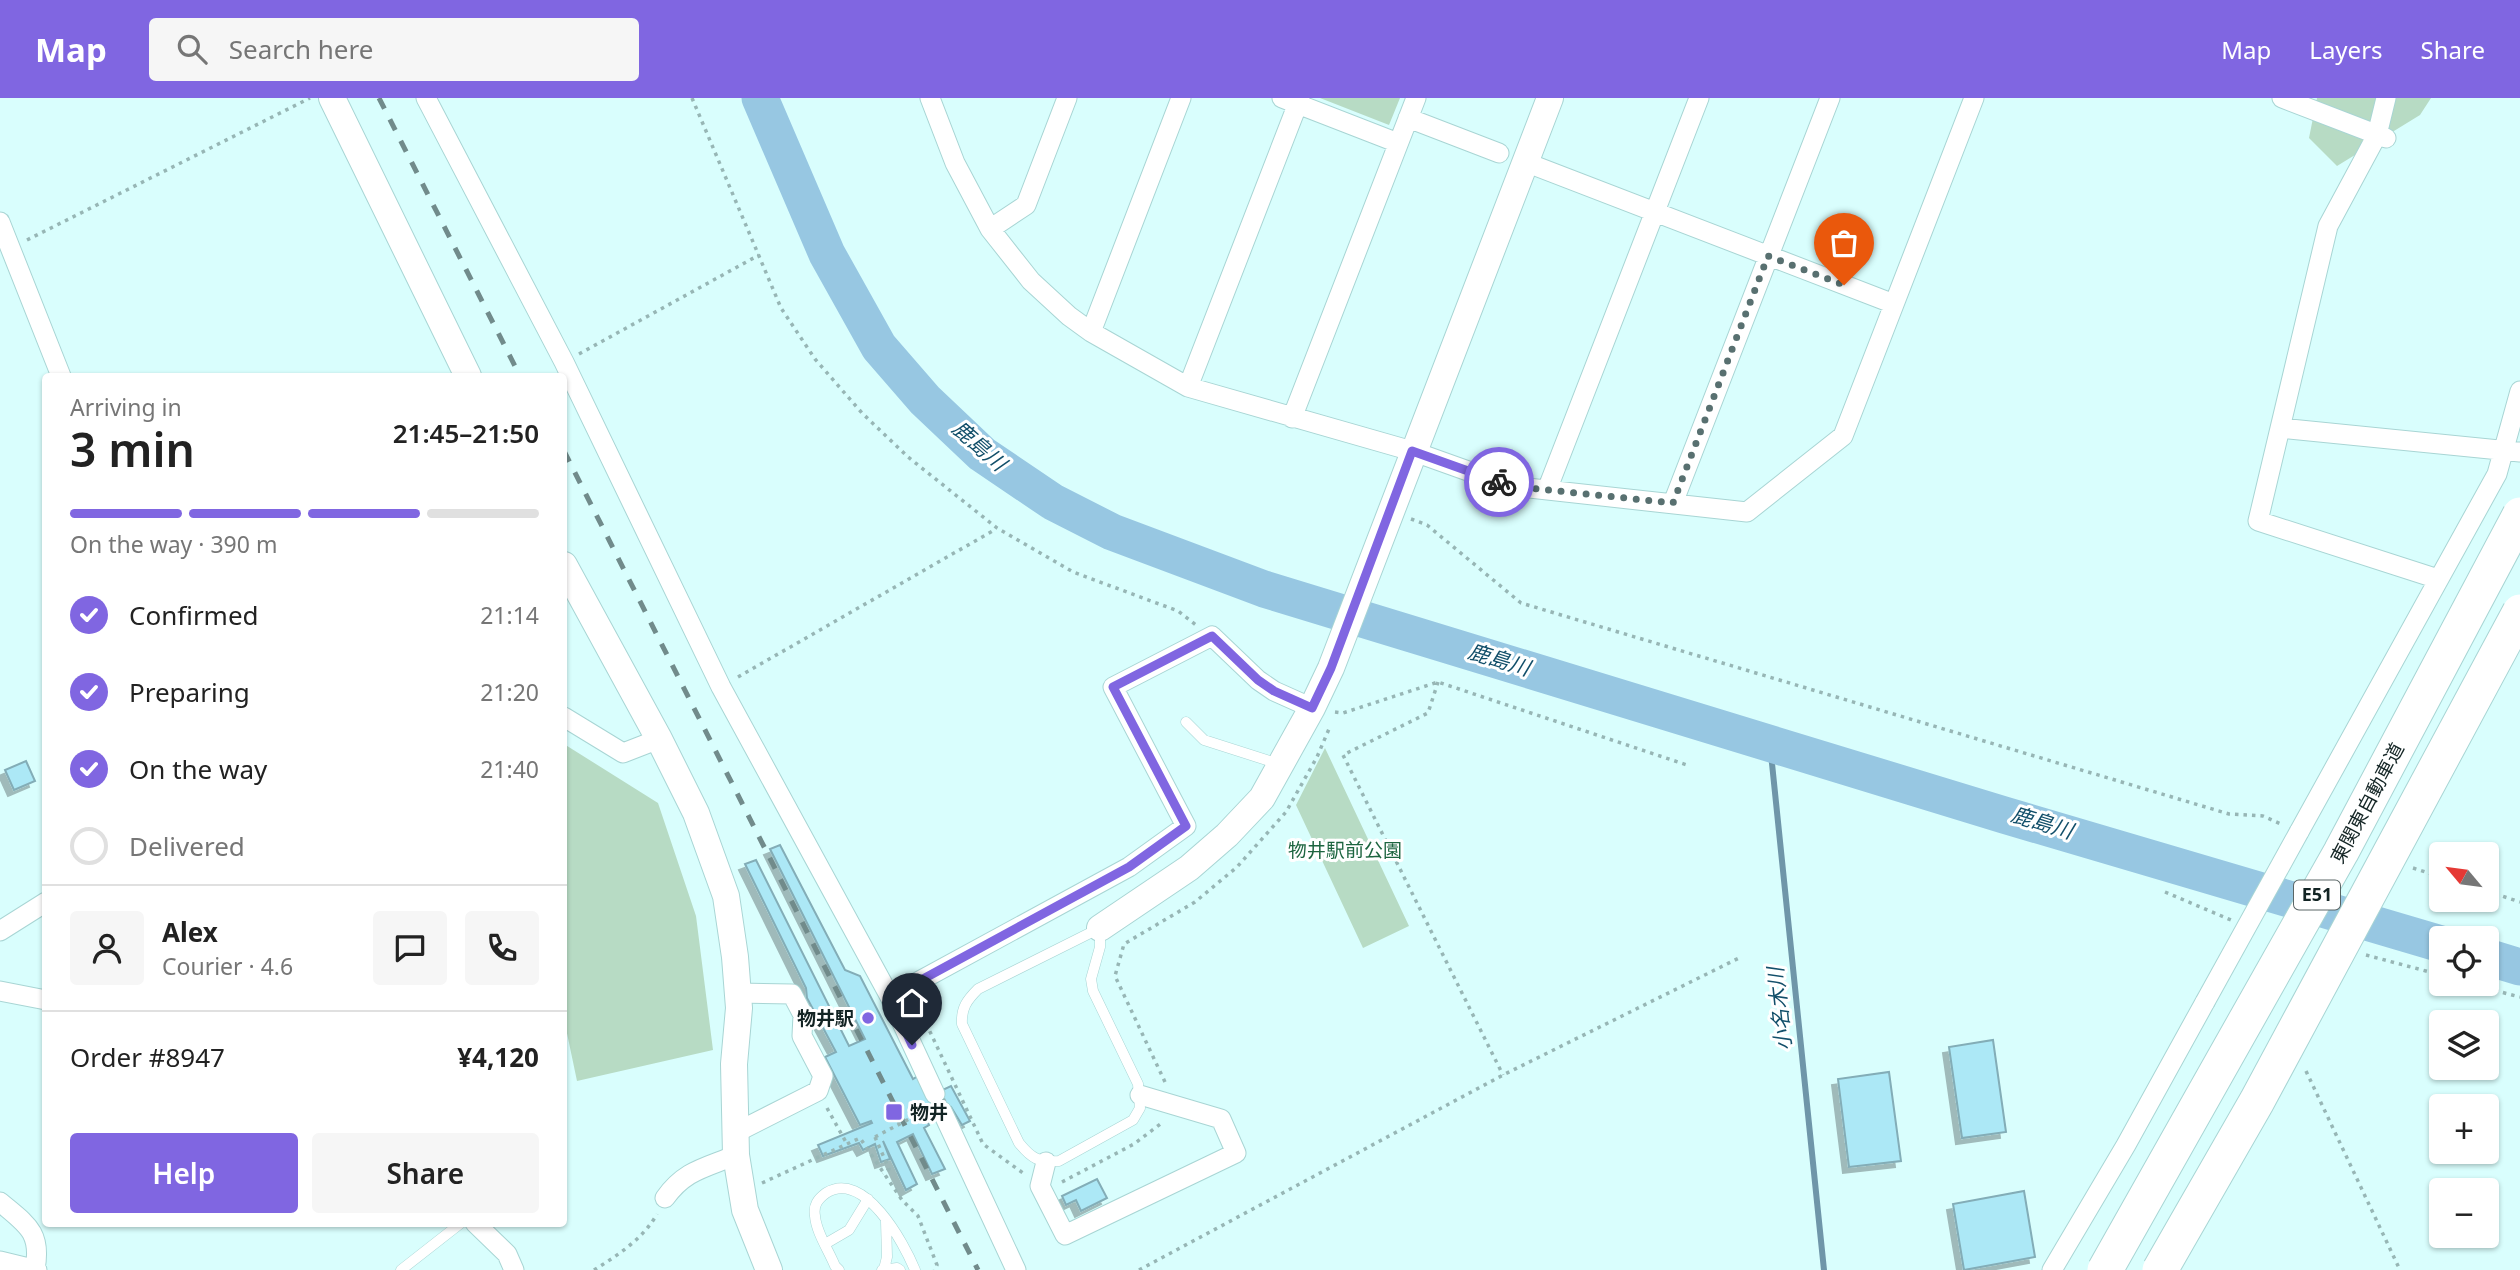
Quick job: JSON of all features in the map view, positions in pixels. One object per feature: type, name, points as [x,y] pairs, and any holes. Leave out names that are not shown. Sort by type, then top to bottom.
[{"type":"highway","name":"東関東自動車道","points":[[2105,1270],[2341,852],[2520,515]]},
{"type":"highway","name":"E51","points":[[2160,1270],[2257,1101],[2520,612]]},
{"type":"street","points":[[332,98],[467,373]]},
{"type":"street","points":[[426,98],[564,362],[721,687],[890,997],[941,1101],[1016,1270]]},
{"type":"street","points":[[930,98],[955,163],[990,229],[1031,281],[1091,332],[1188,387],[1412,451],[1510,486],[1747,512],[1843,436],[1974,98]]},
{"type":"street","points":[[990,229],[1026,205],[1067,98]]},
{"type":"street","points":[[1091,332],[1181,98]]},
{"type":"street","points":[[1292,418],[1416,98]]},
{"type":"street","points":[[1100,928],[1189,868],[1227,835],[1262,798],[1281,765],[1324,710],[1331,668],[1412,451],[1550,98]]},
{"type":"street","points":[[1547,490],[1699,98]]},
{"type":"street","points":[[1673,503],[1830,98]]},
{"type":"street","points":[[2282,98],[2382,136]]},
{"type":"street","points":[[2386,98],[2382,136],[2328,226],[2258,521],[2438,579]]},
{"type":"street","points":[[1188,387],[1293,100],[1398,143]]},
{"type":"street","points":[[1408,118],[1499,153]]},
{"type":"street","points":[[1525,162],[1894,304]]},
{"type":"street","points":[[0,222],[60,373]]},
{"type":"street","points":[[2052,1270],[2126,1145],[2512,450],[2520,391]]},
{"type":"street","points":[[2280,428],[2512,450]]},
{"type":"street","points":[[567,570],[696,813],[726,896],[738,993],[734,1064],[736,1144],[745,1210],[769,1270]]},
{"type":"street","points":[[890,997],[1129,867],[1186,826],[1113,687],[1212,636],[1258,680],[1274,691],[1324,710]]},
{"type":"street","points":[[567,719],[622,753],[659,739]]},
{"type":"street","points":[[0,931],[42,905]]},
{"type":"street","points":[[0,991],[42,999]]},
{"type":"street","points":[[665,1198],[677,1182],[818,1091],[822,1076],[802,1036],[803,1015],[792,993],[738,993]]},
{"type":"street","points":[[1046,1162],[1040,1186],[1065,1235],[1237,1153],[1221,1119],[1140,1095]]},
{"type":"street","points":[[0,1202],[35,1235],[38,1255],[36,1270],[0,1261]]},
{"type":"street","points":[[479,1227],[507,1254],[514,1270]]},
{"type":"lane","points":[[1186,722],[1203,740],[1281,765]]},
{"type":"lane","points":[[1100,928],[1100,947],[1091,979],[1093,991],[1138,1084],[1140,1108],[1133,1120],[1059,1161],[1046,1162],[1030,1157],[1019,1143],[962,1024],[961,1011],[968,998],[978,989],[1100,928]]},
{"type":"lane","points":[[839,1270],[815,1218],[815,1206],[820,1197],[831,1190],[844,1188],[858,1192],[868,1199],[896,1233],[915,1270]]},
{"type":"lane","points":[[825,1244],[849,1230],[868,1199]]},
{"type":"lane","points":[[886,1221],[887,1257],[883,1269],[900,1270]]},
{"type":"lane","points":[[401,1270],[456,1227]]},
{"type":"path","points":[[9,249],[310,98]]},
{"type":"path","points":[[692,98],[781,308],[823,368],[862,413],[908,457],[997,528],[1073,572],[1178,611],[1212,636]]},
{"type":"path","points":[[564,362],[759,256]]},
{"type":"path","points":[[1390,510],[1427,525],[1521,603],[2229,814],[2263,816],[2299,832]]},
{"type":"path","points":[[721,687],[997,528]]},
{"type":"path","points":[[1438,681],[1429,713],[1343,755],[1503,1075]]},
{"type":"path","points":[[1169,1091],[1115,976],[1124,944],[1195,902],[1237,867],[1286,812],[1317,757],[1324,710],[1343,713],[1438,681],[1690,766]]},
{"type":"path","points":[[2402,865],[2429,873]]},
{"type":"path","points":[[2499,895],[2520,902]]},
{"type":"path","points":[[1139,1270],[1503,1075],[1741,957]]},
{"type":"path","points":[[2499,992],[2520,998]]},
{"type":"path","points":[[2306,1071],[2400,1270]]},
{"type":"path","points":[[818,1091],[847,1144]]},
{"type":"path","points":[[883,1174],[889,1169],[875,1137],[899,1121],[941,1101]]},
{"type":"path","points":[[1060,1183],[1134,1144],[1166,1119]]},
{"type":"path","points":[[594,1270],[630,1246],[651,1224],[665,1198]]},
{"type":"green space","points":[[1320,98],[1400,98],[1389,125]]},
{"type":"green space","points":[[2317,98],[2431,98],[2420,115],[2337,166],[2309,138]]},
{"type":"green space","points":[[567,746],[658,803],[696,916],[713,1050],[577,1081],[567,1033]]},
{"type":"green space","name":"物井駅前公園","points":[[1325,748],[1409,926],[1363,948],[1296,805]]},
{"type":"building","points":[[26,761],[35,781],[14,790],[5,770]]},
{"type":"building","name":"物井駅","points":[[780,845],[845,970],[860,976],[913,1079],[918,1076],[928,1097],[951,1086],[970,1121],[962,1125],[951,1107],[926,1119],[929,1125],[924,1128],[945,1169],[932,1174],[913,1134],[897,1142],[917,1184],[906,1190],[883,1141],[890,1159],[881,1162],[875,1144],[863,1150],[859,1143],[823,1156],[818,1145],[872,1123],[871,1121],[860,1125],[825,1057],[836,1052],[807,998],[806,988],[745,864],[756,860],[849,1046],[865,1039],[770,849]]},
{"type":"building","points":[[1993,1040],[2006,1132],[1962,1138],[1949,1047]]},
{"type":"building","points":[[1889,1072],[1901,1161],[1849,1167],[1838,1079]]},
{"type":"building","points":[[1097,1179],[1107,1198],[1081,1211],[1076,1200],[1066,1205],[1062,1196]]},
{"type":"building","points":[[2024,1191],[2035,1257],[1964,1270],[1953,1204]]},
{"type":"waterway","name":"鹿島川","points":[[760,98],[827,254],[879,347],[925,400],[982,454],[1053,502],[1112,532],[1264,589],[2004,815],[2429,940]]},
{"type":"waterway","name":"小名木川","points":[[1770,744],[1824,1270]]},
{"type":"waterway","name":"鹿島川","points":[[2499,961],[2520,967]]},
{"type":"railway","points":[[379,98],[518,373]]},
{"type":"railway","points":[[567,457],[978,1270]]},
{"type":"way so far","points":[[1499,482],[1510,486],[1673,503],[1768,256],[1844,285]]},
{"type":"place","name":"物井駅","points":[[868,1018]]},
{"type":"place","name":"物井","points":[[894,1112]]},
{"type":"route","points":[[912,1045],[890,997],[1129,867],[1186,826],[1113,687],[1212,636],[1258,680],[1274,691],[1312,708],[1331,668],[1412,451],[1499,482]]}]
